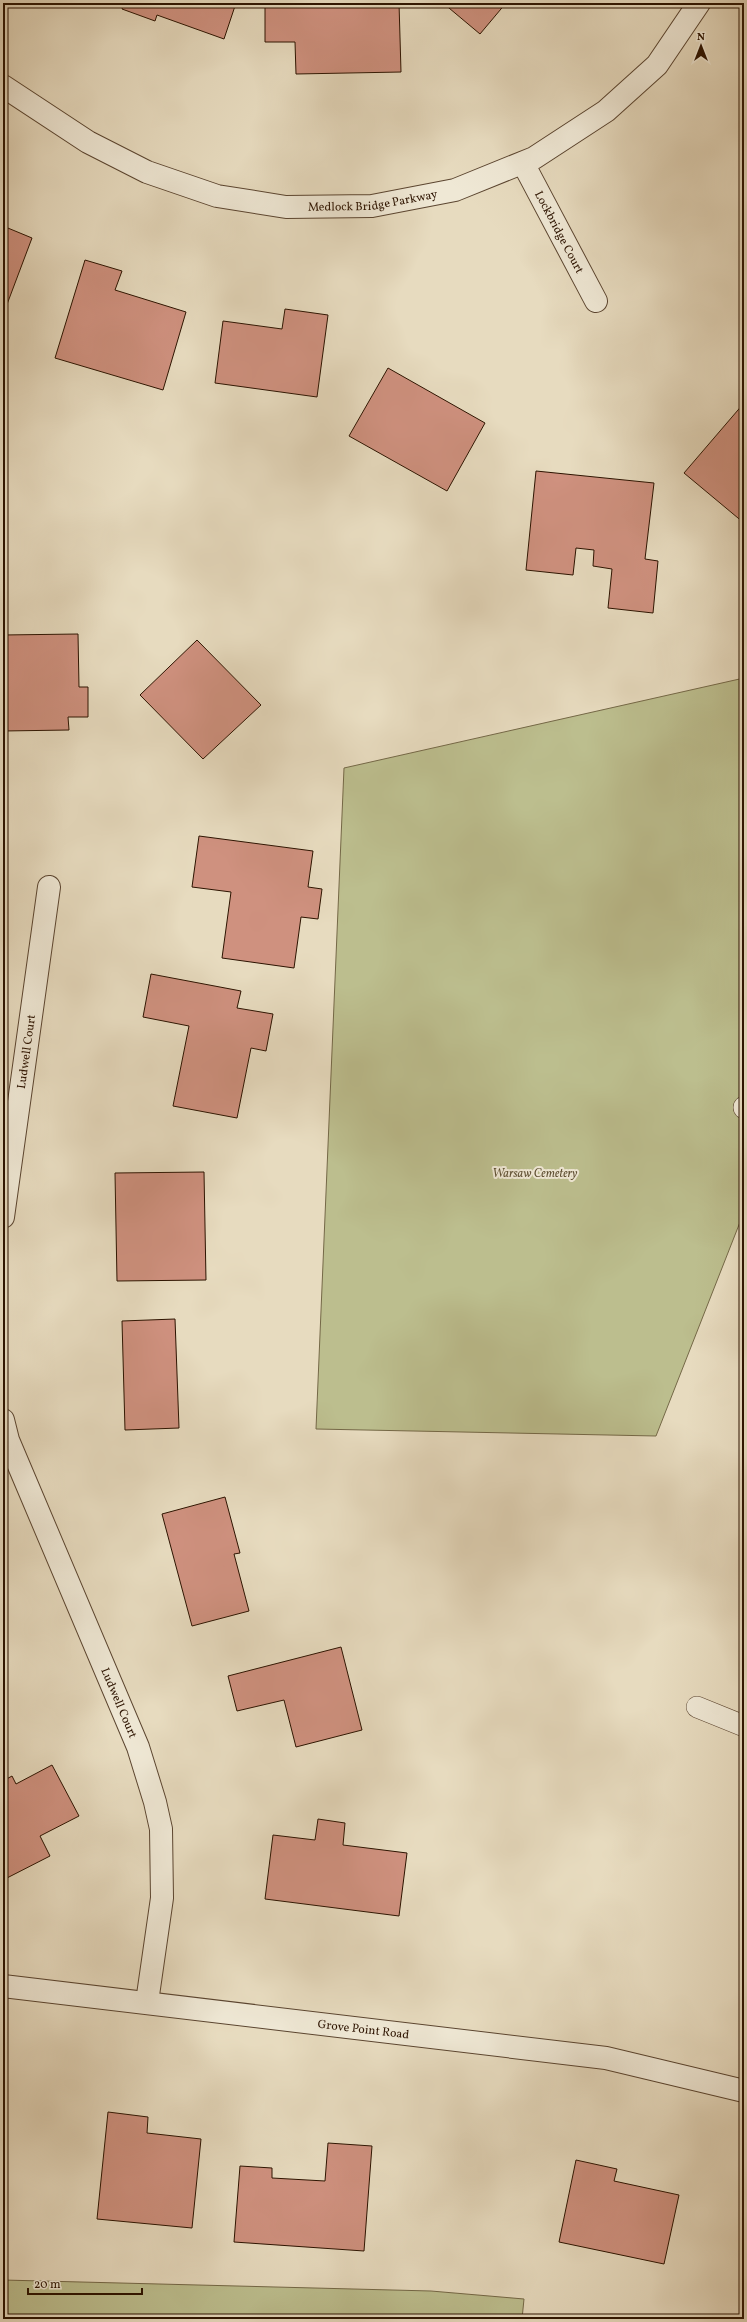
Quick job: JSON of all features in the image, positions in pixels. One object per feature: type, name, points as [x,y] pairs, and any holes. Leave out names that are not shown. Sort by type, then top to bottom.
[{"type":"street","name":"Medlock Bridge Parkway","points":[[3,86],[88,142],[147,172],[217,196],[286,207],[372,206],[455,190],[523,163],[606,111],[657,64],[699,3]]},
{"type":"street","name":"Lockbridge Court","points":[[523,163],[596,301]]},
{"type":"street","name":"Ludwell Court","points":[[3,1217],[49,887]]},
{"type":"street","name":"Ludwell Court","points":[[3,1420],[8,1440],[138,1747],[155,1802],[161,1829],[162,1898],[147,2002]]},
{"type":"street","name":"Grove Point Road","points":[[3,1986],[606,2058],[744,2091]]},
{"type":"street","name":"Grove Point Road","points":[[722,2086],[744,2096]]},
{"type":"lane","points":[[697,1708],[744,1726]]},
{"type":"green space","name":"Warsaw Cemetery","points":[[744,678],[744,1212],[656,1436],[316,1429],[344,768]]},
{"type":"green space","points":[[3,2280],[431,2291],[524,2299],[522,2319],[3,2319]]},
{"type":"building","points":[[124,3],[236,3],[224,39],[157,15],[155,21],[122,9]]},
{"type":"building","points":[[265,3],[399,3],[401,72],[296,74],[295,42],[265,42]]},
{"type":"building","points":[[443,3],[506,3],[480,34]]},
{"type":"building","points":[[3,226],[32,238],[6,307],[3,306]]},
{"type":"building","points":[[85,260],[122,271],[115,290],[186,312],[163,390],[55,358]]},
{"type":"building","points":[[285,309],[328,315],[317,397],[215,383],[223,321],[282,329]]},
{"type":"building","points":[[388,368],[485,423],[447,491],[349,436]]},
{"type":"building","points":[[744,403],[744,523],[684,473]]},
{"type":"building","points":[[536,471],[654,483],[645,559],[658,561],[653,613],[608,608],[612,569],[593,566],[594,550],[576,548],[573,575],[526,570]]},
{"type":"building","points":[[78,634],[79,687],[88,687],[88,717],[68,717],[69,730],[3,731],[3,635]]},
{"type":"building","points":[[197,640],[261,705],[203,759],[140,695]]},
{"type":"building","points":[[199,836],[313,851],[308,887],[322,889],[318,919],[301,917],[294,968],[222,958],[231,892],[192,887]]},
{"type":"building","points":[[151,974],[241,991],[237,1008],[273,1014],[266,1051],[251,1048],[237,1118],[173,1106],[189,1026],[143,1017]]},
{"type":"building","points":[[204,1172],[206,1280],[117,1281],[115,1173]]},
{"type":"building","points":[[175,1319],[179,1428],[125,1430],[122,1321]]},
{"type":"building","points":[[225,1497],[240,1553],[234,1554],[249,1611],[192,1626],[162,1514]]},
{"type":"building","points":[[341,1647],[362,1730],[296,1747],[284,1700],[237,1711],[228,1676]]},
{"type":"building","points":[[52,1765],[79,1816],[40,1836],[50,1856],[3,1880],[3,1781],[12,1776],[16,1784]]},
{"type":"building","points":[[318,1819],[345,1823],[343,1845],[407,1853],[399,1916],[265,1899],[273,1835],[315,1840]]},
{"type":"building","points":[[108,2112],[148,2117],[147,2133],[201,2139],[192,2228],[97,2219]]},
{"type":"building","points":[[328,2143],[372,2146],[364,2251],[234,2242],[240,2166],[272,2168],[272,2178],[325,2181]]},
{"type":"building","points":[[576,2160],[617,2169],[614,2181],[679,2195],[664,2264],[559,2242]]}]
